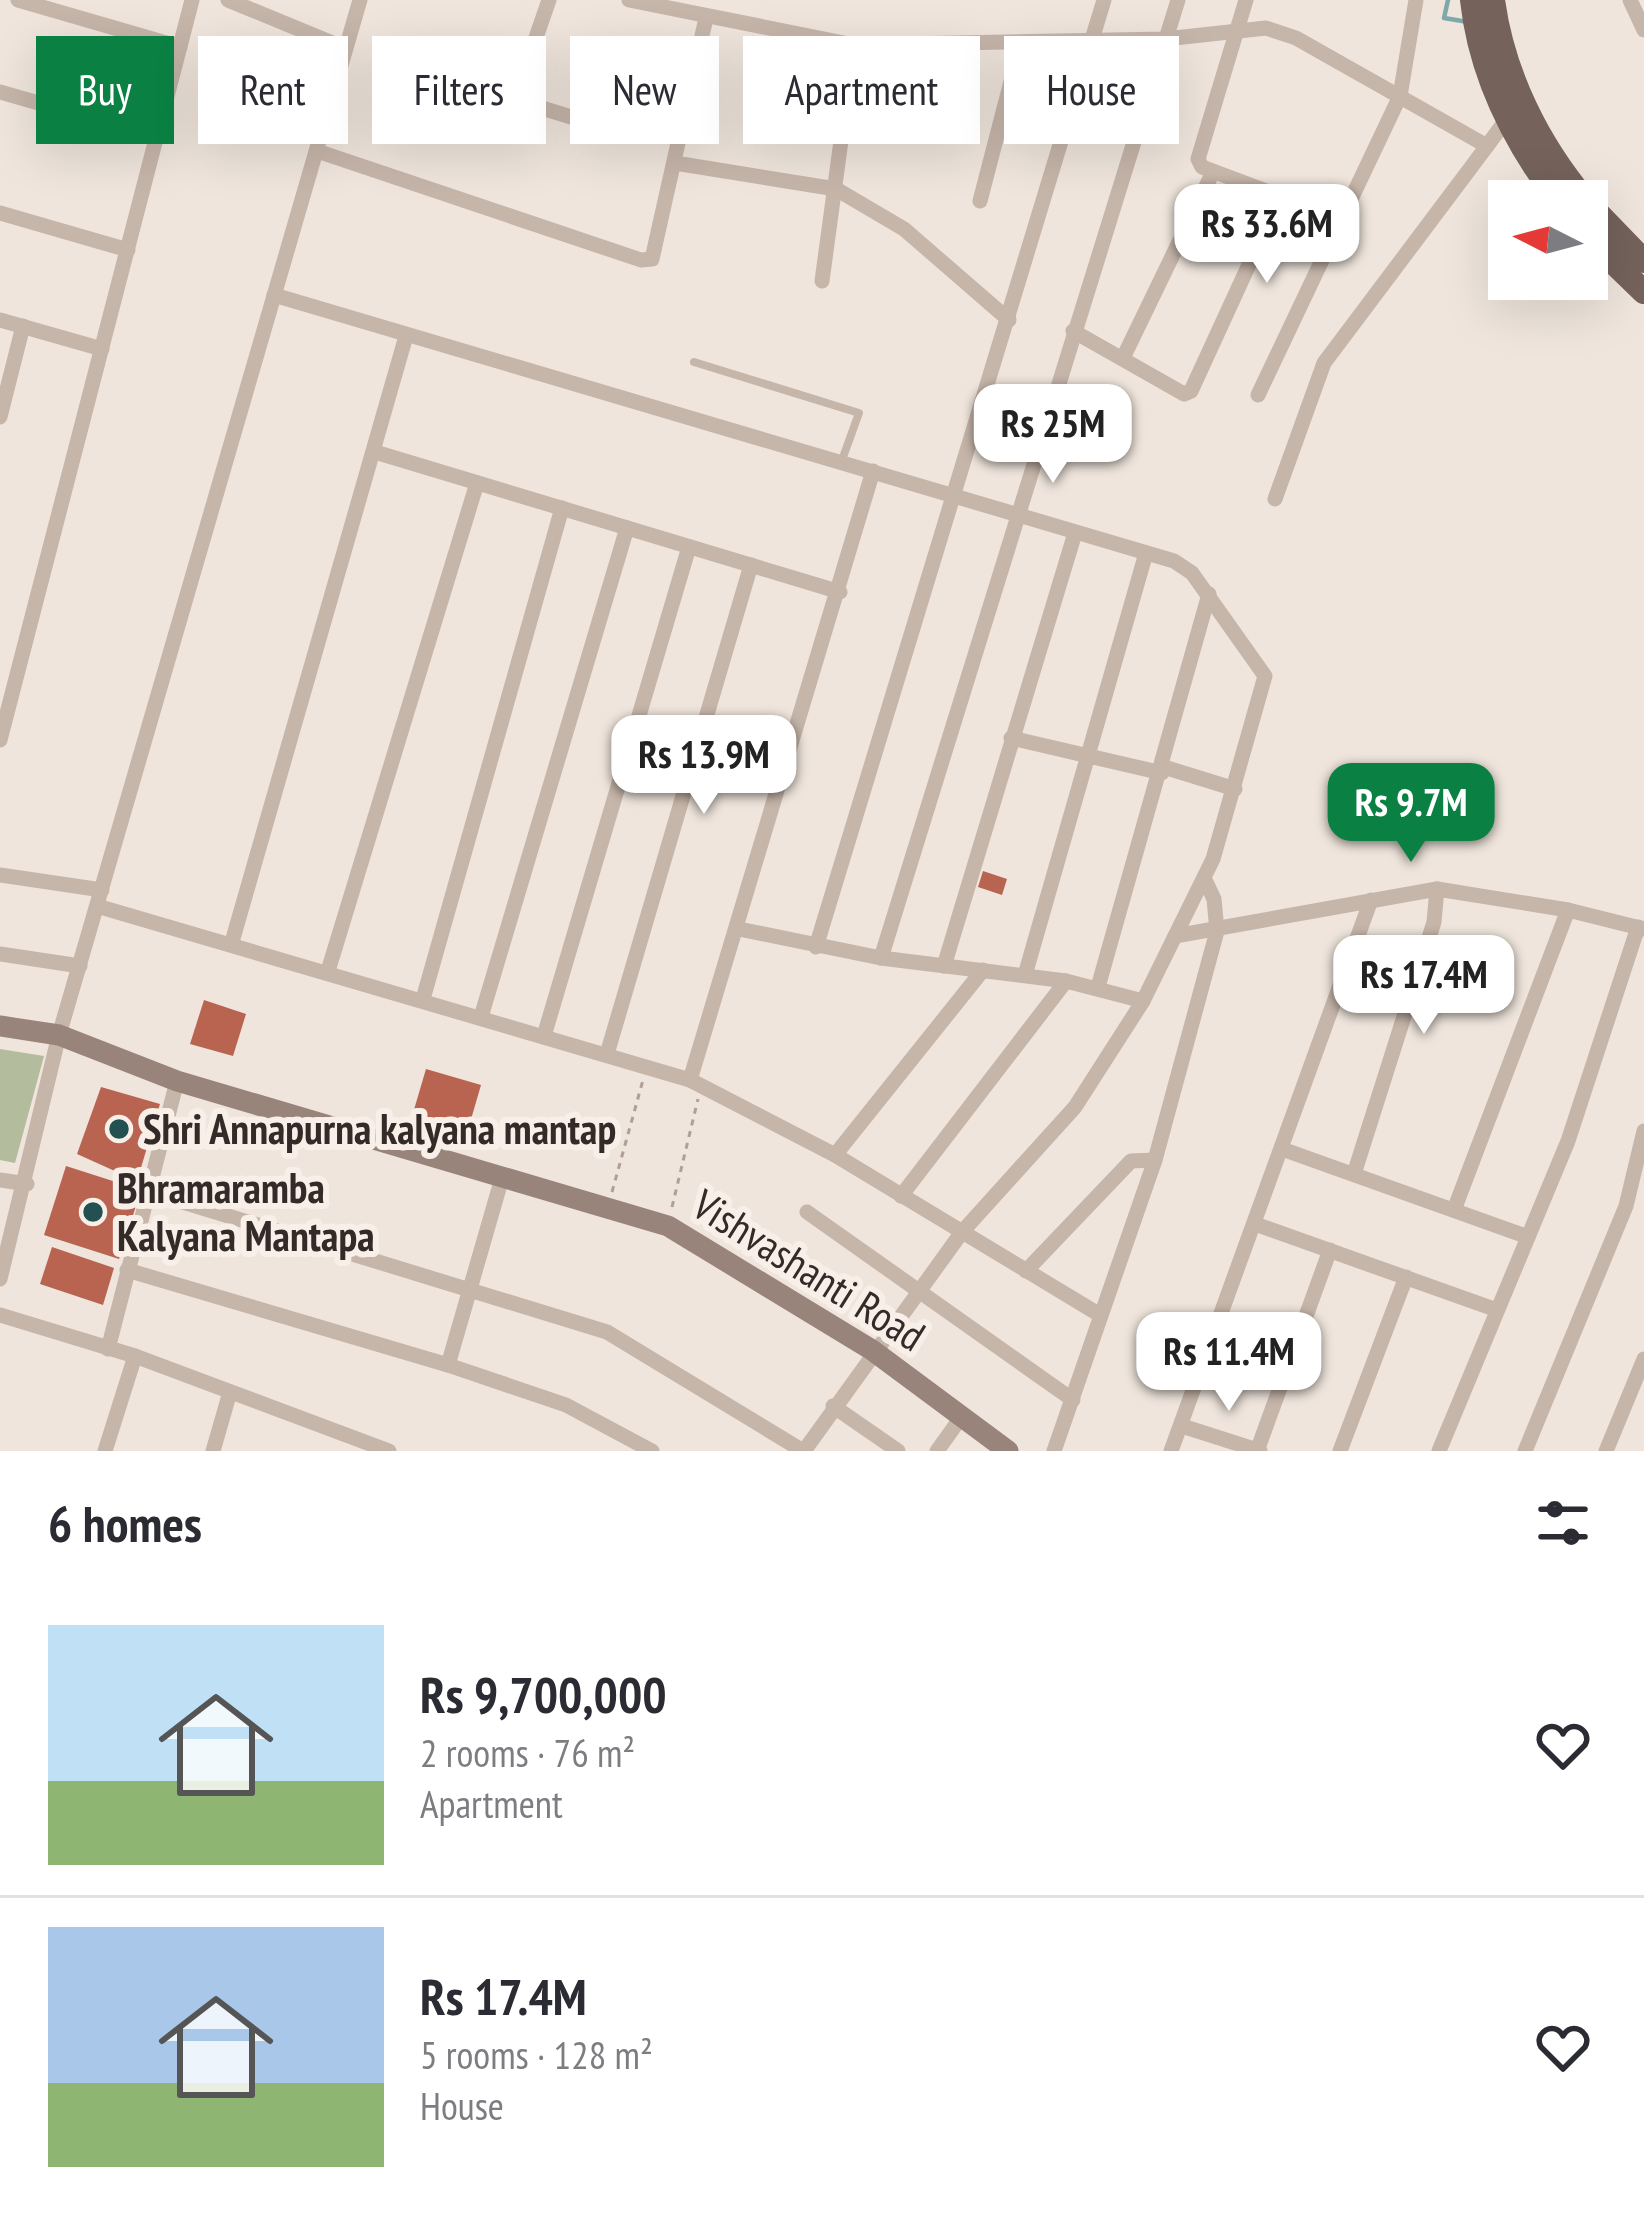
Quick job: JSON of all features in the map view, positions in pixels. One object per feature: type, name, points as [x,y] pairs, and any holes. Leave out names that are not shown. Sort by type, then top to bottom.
[{"type":"main road","points":[[1485,17],[1515,110],[1549,180]]},
{"type":"main road","points":[[1515,110],[1569,180]]},
{"type":"main road","points":[[1608,224],[1644,261]]},
{"type":"main road","points":[[1608,257],[1644,292]]},
{"type":"street","points":[[18,0],[180,47]]},
{"type":"street","points":[[174,70],[192,0]]},
{"type":"street","points":[[230,0],[316,36]]},
{"type":"street","points":[[346,36],[360,0]]},
{"type":"street","points":[[549,0],[521,81],[522,96],[532,106],[570,117]]},
{"type":"street","points":[[628,0],[806,36]]},
{"type":"street","points":[[1096,36],[1105,0]]},
{"type":"street","points":[[1166,36],[1178,0]]},
{"type":"street","points":[[1072,331],[1184,394],[1191,391],[1275,208],[1271,193],[1213,172],[1198,158],[1246,0]]},
{"type":"street","points":[[1258,395],[1400,95],[1416,0]]},
{"type":"street","points":[[1630,0],[1644,30]]},
{"type":"street","points":[[317,152],[640,260],[652,259],[706,17]]},
{"type":"street","points":[[1179,38],[1278,30],[1486,146]]},
{"type":"street","points":[[0,92],[36,102]]},
{"type":"street","points":[[980,201],[1004,109]]},
{"type":"street","points":[[1275,499],[1324,363],[1515,110]]},
{"type":"street","points":[[0,740],[155,144]]},
{"type":"street","points":[[0,1279],[27,1184],[59,1035],[319,144]]},
{"type":"street","points":[[822,281],[842,144]]},
{"type":"street","points":[[816,947],[1063,144]]},
{"type":"street","points":[[881,958],[1132,144]]},
{"type":"street","points":[[675,163],[836,189],[904,229],[1010,320]]},
{"type":"street","points":[[1123,358],[1213,172]]},
{"type":"street","points":[[0,213],[128,250]]},
{"type":"street","points":[[150,1192],[607,1332],[803,1451],[962,1232],[1075,1107],[1143,1000],[1204,878],[1235,789],[1265,676],[1209,594],[1174,561],[274,295]]},
{"type":"street","points":[[0,320],[102,349]]},
{"type":"street","points":[[0,417],[23,326]]},
{"type":"street","points":[[232,942],[406,336]]},
{"type":"street","points":[[375,452],[840,592]]},
{"type":"street","points":[[696,1083],[873,471]]},
{"type":"street","points":[[328,971],[476,483]]},
{"type":"street","points":[[422,999],[562,508]]},
{"type":"street","points":[[481,1016],[627,528]]},
{"type":"street","points":[[944,966],[1075,533]]},
{"type":"street","points":[[544,1036],[689,547]]},
{"type":"street","points":[[1025,975],[1146,553]]},
{"type":"street","points":[[607,1054],[752,566]]},
{"type":"street","points":[[1098,987],[1209,594]]},
{"type":"street","points":[[1011,738],[1235,789]]},
{"type":"street","points":[[0,875],[100,898],[696,1083],[835,1155],[1100,1316]]},
{"type":"street","points":[[1054,1451],[1155,1160],[1217,932],[1214,899],[1204,878]]},
{"type":"street","points":[[1175,937],[1437,889],[1568,910],[1641,928],[1568,1141],[1439,1451]]},
{"type":"street","points":[[1354,1174],[1434,922],[1437,889]]},
{"type":"street","points":[[1171,1451],[1371,900]]},
{"type":"street","points":[[1454,1210],[1568,910]]},
{"type":"street","points":[[739,929],[881,958],[1066,980],[1143,1000]]},
{"type":"street","points":[[0,954],[80,966]]},
{"type":"street","points":[[835,1155],[982,970]]},
{"type":"street","points":[[901,1196],[1066,980]]},
{"type":"street","name":"Vishvashanti Road","points":[[0,1026],[59,1035],[177,1081],[668,1226],[872,1350],[1008,1451]]},
{"type":"street","points":[[107,1348],[177,1081]]},
{"type":"street","points":[[1525,1451],[1626,1205],[1644,1130]]},
{"type":"street","points":[[1282,1149],[1528,1237]]},
{"type":"street","points":[[1026,1271],[1131,1160],[1155,1160]]},
{"type":"street","points":[[448,1365],[502,1178]]},
{"type":"street","points":[[0,1180],[27,1184]]},
{"type":"street","points":[[808,1212],[1073,1400]]},
{"type":"street","points":[[1256,1224],[1498,1310]]},
{"type":"street","points":[[1182,1426],[1258,1451],[1330,1250]]},
{"type":"street","points":[[127,1270],[566,1405],[652,1451]]},
{"type":"street","points":[[1340,1451],[1406,1277]]},
{"type":"street","points":[[0,1315],[135,1357],[389,1451]]},
{"type":"street","points":[[106,1451],[135,1357]]},
{"type":"street","points":[[1606,1451],[1644,1359]]},
{"type":"street","points":[[213,1451],[230,1392]]},
{"type":"street","points":[[833,1406],[898,1451]]},
{"type":"street","points":[[937,1451],[962,1416]]},
{"type":"lane","points":[[694,362],[860,412],[842,462]]},
{"type":"path","points":[[607,1209],[646,1066]]},
{"type":"path","points":[[668,1226],[696,1083]]},
{"type":"green space","points":[[0,1049],[44,1056],[15,1163],[0,1160]]},
{"type":"building","points":[[983,871],[1007,879],[1002,895],[978,887]]},
{"type":"building","points":[[204,1000],[246,1014],[233,1056],[190,1044]]},
{"type":"building","points":[[426,1069],[481,1085],[467,1133],[413,1113]]},
{"type":"building","name":"Shri Annapurna kalyana mantap","points":[[101,1087],[160,1104],[137,1181],[77,1154]]},
{"type":"building","name":"Bhramaramba Kalyana Mantapa","points":[[66,1166],[141,1190],[119,1259],[44,1235]]},
{"type":"building","points":[[52,1247],[114,1268],[103,1305],[40,1284]]},
{"type":"waterway","points":[[1448,0],[1444,18],[1468,22]]},
{"type":"place","name":"Shri Annapurna kalyana mantap","points":[[119,1129]]},
{"type":"place","name":"Bhramaramba Kalyana Mantapa","points":[[93,1212]]}]
